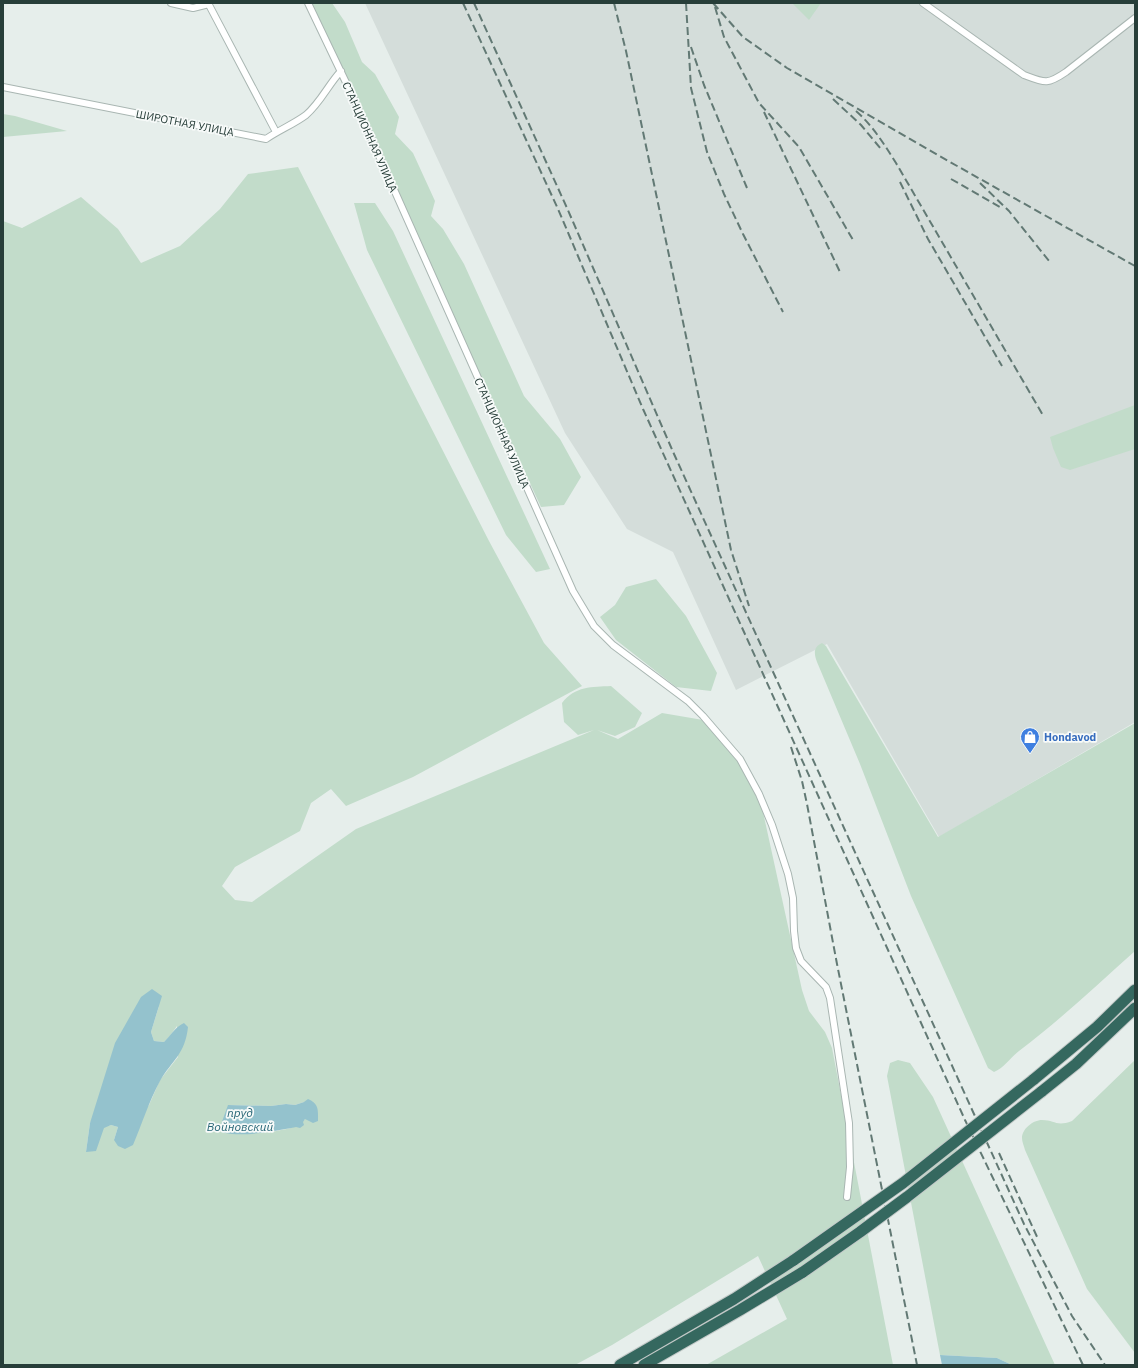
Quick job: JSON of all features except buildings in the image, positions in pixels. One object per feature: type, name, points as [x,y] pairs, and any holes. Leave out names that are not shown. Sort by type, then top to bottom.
[{"type":"highway","points":[[620,1365],[734,1299],[794,1260],[903,1183],[1033,1080],[1096,1027],[1135,990]]},
{"type":"highway","points":[[644,1365],[803,1272],[860,1232],[908,1197],[1076,1064],[1135,1008]]},
{"type":"street","points":[[171,3],[193,8],[208,4],[276,132]]},
{"type":"street","name":"СТАНЦИОННАЯ УЛИЦА","points":[[308,3],[341,71],[573,591],[594,626],[613,645],[688,701],[740,759],[767,812],[788,874],[793,898],[796,948],[802,961],[826,987],[830,998],[849,1123],[850,1167],[847,1197]]},
{"type":"street","points":[[923,3],[1024,75],[1047,82],[1055,80],[1066,72],[1135,18]]},
{"type":"street","name":"ШИРОТНАЯ УЛИЦА","points":[[3,87],[266,139],[305,116],[317,104],[331,82],[341,71]]},
{"type":"shaded area","points":[[365,3],[1135,3],[1135,722],[939,837],[827,644],[736,690],[673,552],[627,529],[565,433]]},
{"type":"green space","points":[[308,3],[332,3],[345,22],[362,62],[375,74],[399,117],[395,134],[413,153],[435,201],[431,216],[443,229],[464,264],[524,396],[560,439],[581,477],[564,505],[541,507]]},
{"type":"green space","points":[[792,3],[821,3],[809,20]]},
{"type":"green space","points":[[3,114],[15,116],[67,131],[3,137]]},
{"type":"green space","points":[[298,167],[489,541],[544,643],[582,686],[413,777],[346,806],[331,789],[311,803],[300,831],[235,867],[222,886],[235,900],[252,902],[356,829],[594,730],[578,735],[564,722],[562,703],[567,697],[578,690],[591,687],[611,686],[642,713],[635,727],[615,736],[597,730],[618,739],[662,713],[709,721],[737,754],[761,803],[802,990],[809,1011],[825,1032],[832,1048],[893,1365],[706,1365],[787,1319],[758,1256],[612,1345],[575,1365],[3,1365],[3,221],[22,228],[81,197],[118,229],[141,263],[180,246],[220,209],[248,174]],"holes":[[[159,1006],[151,1032],[154,1041],[164,1042],[177,1026],[178,1057],[160,1080],[149,1105],[114,1140],[118,1127],[111,1125],[104,1127],[86,1152],[90,1123]],[[304,1102],[305,1119],[302,1122],[290,1128],[272,1132],[228,1105],[271,1106],[286,1104],[295,1105]]]},
{"type":"green space","points":[[354,203],[375,203],[393,231],[550,569],[536,572],[506,535],[367,250]]},
{"type":"green space","points":[[1135,405],[1135,449],[1070,470],[1061,467],[1050,437]]},
{"type":"green space","points":[[656,579],[686,616],[717,673],[711,691],[676,687],[616,640],[600,617],[615,605],[626,587]]},
{"type":"green space","points":[[822,643],[826,646],[938,837],[1135,723],[1135,951],[1064,1015],[1001,1068],[994,1072],[988,1068],[911,896],[860,764],[817,662],[815,651]]},
{"type":"green space","points":[[898,1060],[910,1063],[933,1097],[1055,1365],[1012,1365],[997,1358],[940,1355],[887,1076],[890,1063]]},
{"type":"green space","points":[[1135,1060],[1135,1353],[1087,1289],[1025,1150],[1022,1135],[1026,1128],[1039,1120],[1046,1120],[1056,1123],[1067,1123],[1072,1121]]},
{"type":"water","points":[[152,989],[162,996],[151,1032],[154,1041],[164,1042],[184,1023],[188,1027],[184,1044],[181,1051],[160,1081],[133,1145],[125,1149],[118,1146],[114,1140],[118,1127],[111,1125],[104,1128],[96,1151],[86,1152],[90,1123],[115,1043],[141,997]]},
{"type":"water","name":"пруд Войновский","points":[[308,1099],[317,1107],[318,1121],[313,1123],[305,1119],[303,1122],[304,1125],[300,1128],[296,1127],[268,1132],[244,1134],[225,1133],[219,1130],[228,1105],[295,1105]]},
{"type":"water","points":[[940,1355],[997,1358],[1012,1365],[942,1365]]},
{"type":"railway","points":[[463,3],[558,209],[643,409],[965,1120],[1083,1365]]},
{"type":"railway","points":[[474,3],[567,208],[674,454],[1024,1224],[1072,1316],[1105,1365]]},
{"type":"railway","points":[[614,3],[626,51],[731,550],[749,606]]},
{"type":"railway","points":[[686,3],[691,88],[707,152],[724,194],[783,312]]},
{"type":"railway","points":[[713,3],[743,37],[787,68],[1135,266]]},
{"type":"railway","points":[[715,7],[724,37],[759,103],[799,147],[853,240]]},
{"type":"railway","points":[[691,47],[704,85],[747,188]]},
{"type":"railway","points":[[833,99],[861,125],[881,149]]},
{"type":"railway","points":[[856,111],[873,129],[896,163],[1044,417]]},
{"type":"railway","points":[[764,112],[840,272]]},
{"type":"railway","points":[[951,179],[1000,207]]},
{"type":"railway","points":[[900,182],[928,239],[1002,366]]},
{"type":"railway","points":[[980,183],[1009,211],[1049,261]]},
{"type":"railway","points":[[791,747],[802,781],[807,804],[837,964],[917,1365]]},
{"type":"railway","points":[[999,1153],[1038,1239]]},
{"type":"place","name":"Hondavod","points":[[1030,754]]}]
